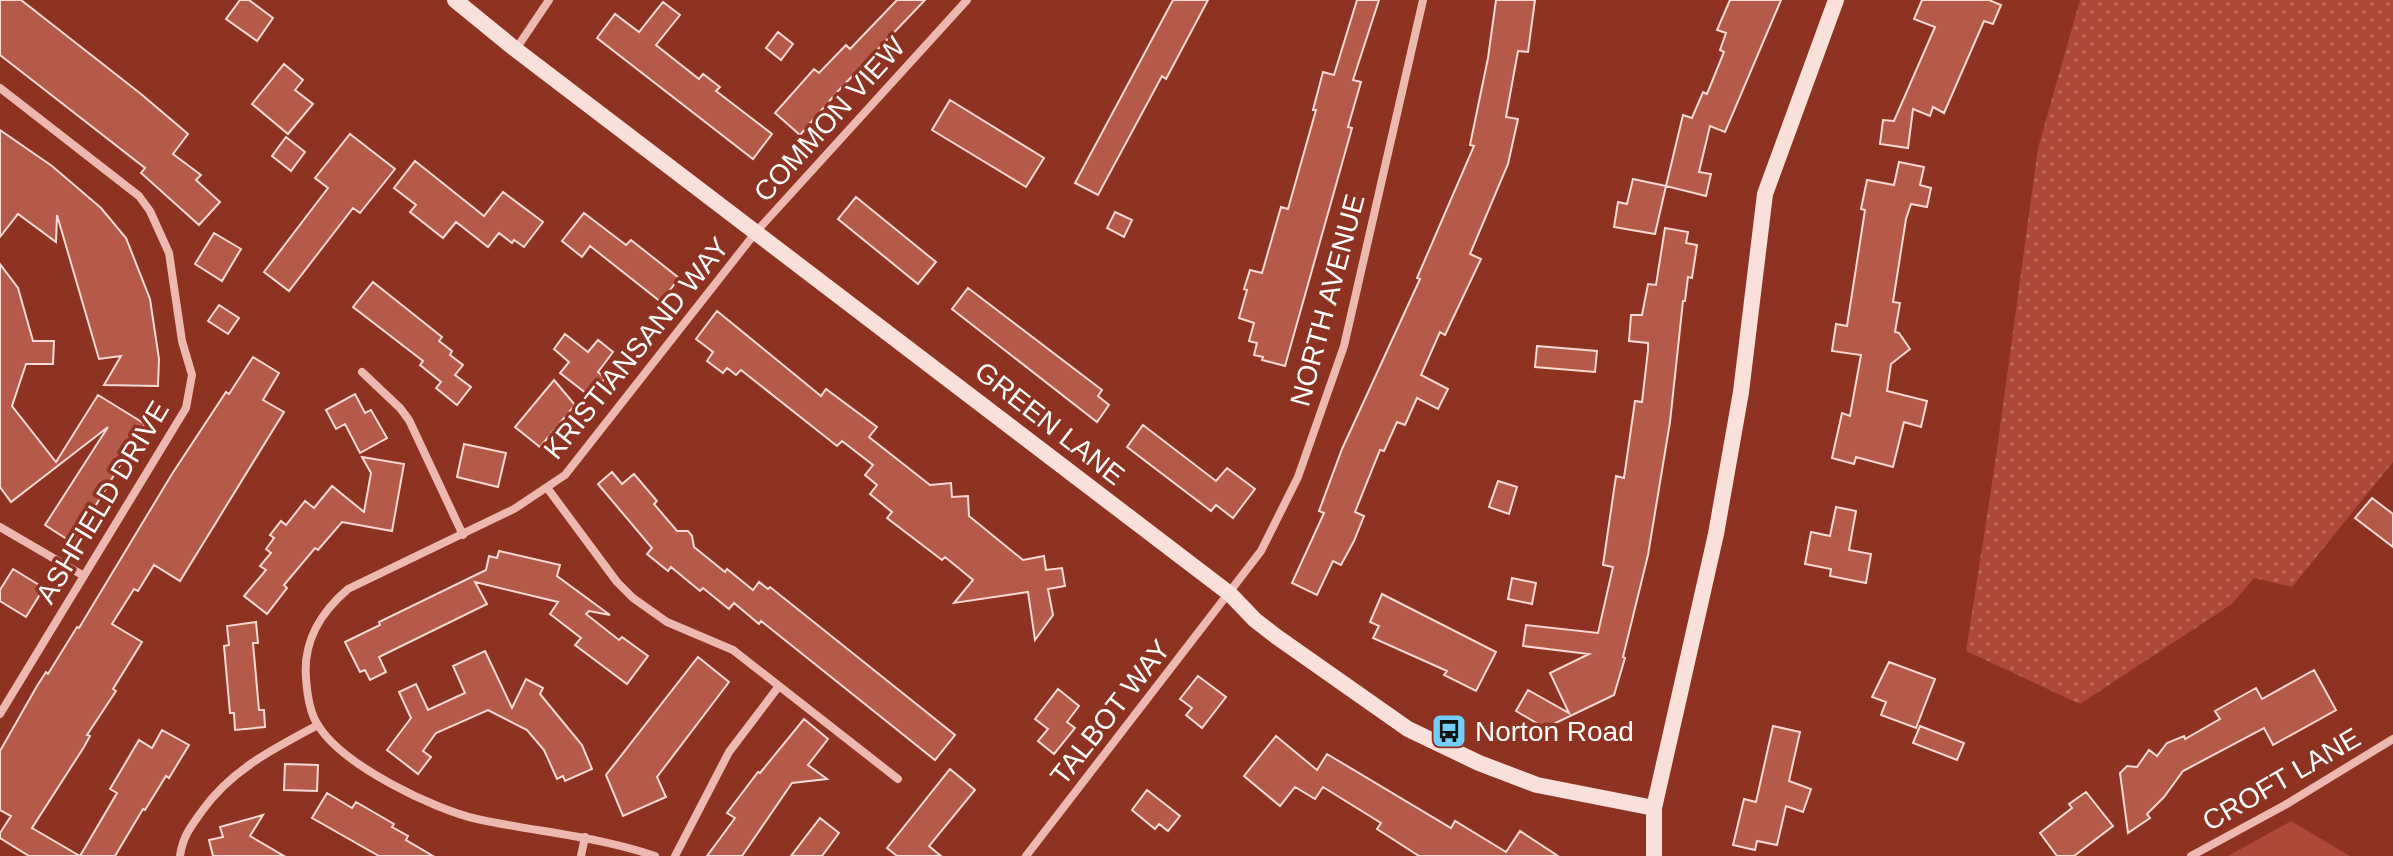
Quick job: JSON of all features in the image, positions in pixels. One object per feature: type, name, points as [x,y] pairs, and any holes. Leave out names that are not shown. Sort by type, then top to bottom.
[{"type":"street","name":"GREEN LANE","points":[[455,0],[1230,594],[1277,637],[1408,729],[1479,763],[1537,785],[1654,808]]},
{"type":"street","points":[[515,49],[549,0]]},
{"type":"street","name":"COMMON VIEW","points":[[756,232],[967,0]]},
{"type":"street","name":"NORTH AVENUE","points":[[1230,594],[1261,551],[1298,477],[1344,346],[1423,0]]},
{"type":"street","points":[[1654,856],[1654,808],[1716,534],[1741,392],[1765,194],[1836,0]]},
{"type":"street","name":"ASHFIELD DRIVE","points":[[0,88],[139,196],[150,211],[169,253],[182,341],[192,375],[186,408],[176,427],[0,714]]},
{"type":"street","name":"KRISTIANSAND WAY","points":[[655,856],[585,837],[476,819],[443,809],[364,768],[333,743],[318,725],[309,699],[305,669],[307,647],[323,614],[348,589],[514,509],[565,475],[756,232]]},
{"type":"street","points":[[362,372],[409,420],[463,535]]},
{"type":"street","name":"KRISTIANSAND WAY","points":[[548,489],[617,582],[633,598],[667,622],[733,650],[898,779]]},
{"type":"street","points":[[0,527],[84,576]]},
{"type":"street","name":"TALBOT WAY","points":[[1026,856],[1230,594]]},
{"type":"street","points":[[675,856],[729,752],[779,686]]},
{"type":"street","points":[[180,856],[183,838],[218,788],[259,756],[318,725]]},
{"type":"street","name":"CROFT LANE","points":[[2191,856],[2285,805],[2393,739]]},
{"type":"street","points":[[581,856],[585,837]]},
{"type":"shaded area","points":[[2080,0],[2393,0],[2393,462],[2292,587],[2254,578],[2232,604],[2080,704],[1966,651],[2038,148]]},
{"type":"shaded area","points":[[2291,821],[2350,856],[2228,856]]},
{"type":"building","points":[[0,0],[21,0],[188,134],[173,154],[201,175],[196,180],[220,202],[199,225],[141,173],[145,168],[0,55]]},
{"type":"building","points":[[240,0],[249,0],[273,18],[257,41],[226,19]]},
{"type":"building","points":[[897,0],[925,0],[800,135],[775,113],[814,69],[819,73],[846,45],[850,49]]},
{"type":"building","points":[[1173,0],[1208,0],[1166,79],[1162,76],[1098,195],[1075,183]]},
{"type":"building","points":[[1357,0],[1379,0],[1353,80],[1361,82],[1348,127],[1352,128],[1285,366],[1254,355],[1257,343],[1249,341],[1254,323],[1239,318],[1247,290],[1244,289],[1250,270],[1262,273],[1281,207],[1288,209],[1316,110],[1313,110],[1323,72],[1334,75]]},
{"type":"building","points":[[1496,0],[1535,0],[1528,52],[1518,51],[1506,117],[1518,119],[1508,164],[1470,254],[1481,259],[1445,335],[1440,332],[1421,375],[1448,389],[1438,409],[1417,398],[1405,425],[1397,422],[1384,451],[1380,450],[1355,512],[1364,516],[1354,541],[1341,565],[1333,561],[1317,595],[1292,583],[1324,513],[1319,511],[1342,449],[1420,279],[1417,278],[1474,146],[1470,145]]},
{"type":"building","points":[[1730,0],[1781,0],[1725,132],[1710,126],[1699,172],[1711,174],[1706,196],[1666,186],[1683,115],[1692,118],[1703,92],[1707,94],[1724,52],[1720,50],[1726,33],[1717,30]]},
{"type":"building","points":[[1922,0],[1989,0],[2001,5],[1993,24],[1984,21],[1944,113],[1933,107],[1930,116],[1913,109],[1908,148],[1880,144],[1883,120],[1894,121],[1935,27],[1914,19]]},
{"type":"building","points":[[663,2],[680,15],[656,45],[699,79],[703,74],[720,87],[716,91],[772,134],[753,159],[597,38],[615,14],[639,32]]},
{"type":"building","points":[[778,32],[793,44],[781,60],[766,48]]},
{"type":"building","points":[[284,64],[303,80],[295,90],[313,104],[288,134],[252,104]]},
{"type":"building","points":[[950,100],[1044,158],[1026,187],[932,130]]},
{"type":"building","points":[[0,130],[52,166],[101,208],[126,238],[150,299],[159,359],[158,386],[104,385],[121,356],[99,359],[57,215],[56,242],[18,214],[0,237]]},
{"type":"building","points":[[350,134],[395,169],[360,213],[353,208],[289,291],[264,272],[328,188],[315,178]]},
{"type":"building","points":[[286,137],[305,152],[291,171],[272,156]]},
{"type":"building","points":[[415,161],[484,216],[503,192],[543,222],[524,247],[499,233],[488,247],[456,222],[443,238],[410,212],[416,205],[394,188]]},
{"type":"building","points":[[1899,162],[1924,167],[1920,185],[1931,188],[1927,207],[1911,204],[1906,219],[1893,302],[1900,303],[1895,332],[1910,349],[1891,364],[1887,391],[1927,401],[1921,427],[1904,422],[1893,467],[1856,457],[1854,464],[1832,458],[1842,413],[1850,416],[1861,355],[1832,351],[1836,324],[1847,326],[1867,180],[1894,185]]},
{"type":"building","points":[[1633,179],[1666,186],[1655,234],[1614,227],[1618,202],[1627,204]]},
{"type":"building","points":[[856,197],[936,262],[918,284],[838,219]]},
{"type":"building","points":[[1115,212],[1132,220],[1124,237],[1107,228]]},
{"type":"building","points":[[584,213],[626,245],[631,240],[679,278],[661,302],[590,246],[582,257],[562,241]]},
{"type":"building","points":[[1665,228],[1688,232],[1686,243],[1697,245],[1692,278],[1688,277],[1683,301],[1670,422],[1648,555],[1625,658],[1614,695],[1545,728],[1516,711],[1528,690],[1569,713],[1550,673],[1589,654],[1523,646],[1526,625],[1598,633],[1613,567],[1603,565],[1616,476],[1624,478],[1635,401],[1642,402],[1648,350],[1648,343],[1629,341],[1631,315],[1642,315],[1648,284],[1656,285]]},
{"type":"building","points":[[214,233],[241,249],[222,281],[195,264]]},
{"type":"building","points":[[0,264],[18,288],[33,341],[54,341],[53,364],[26,364],[12,406],[56,462],[98,395],[145,424],[73,543],[45,525],[108,427],[11,502],[0,487]]},
{"type":"building","points":[[373,282],[442,337],[439,341],[463,365],[455,375],[471,387],[457,405],[436,388],[441,382],[420,365],[423,361],[353,307]]},
{"type":"building","points":[[968,288],[1102,390],[1098,396],[1109,405],[1097,422],[952,309]]},
{"type":"building","points":[[219,305],[239,318],[228,334],[208,321]]},
{"type":"building","points":[[717,311],[821,396],[826,389],[877,427],[869,437],[930,485],[951,483],[952,497],[968,496],[969,516],[1023,560],[1044,556],[1046,570],[1062,568],[1065,586],[1048,589],[1053,615],[1035,640],[1028,592],[954,603],[973,580],[887,518],[892,512],[870,494],[877,485],[865,475],[873,465],[842,441],[837,446],[741,370],[736,375],[727,368],[723,373],[707,361],[713,352],[696,339]]},
{"type":"building","points":[[565,334],[588,352],[598,340],[613,352],[598,372],[605,378],[591,397],[560,373],[569,362],[554,349]]},
{"type":"building","points":[[1537,346],[1597,351],[1595,372],[1535,367]]},
{"type":"building","points":[[253,357],[279,373],[263,400],[284,412],[180,581],[154,565],[112,624],[142,642],[113,689],[116,691],[87,735],[90,736],[84,747],[32,828],[80,856],[29,856],[0,838],[11,816],[0,810],[0,751],[37,686],[79,628],[172,474]]},
{"type":"building","points":[[554,380],[575,405],[540,447],[515,427]]},
{"type":"building","points":[[355,394],[365,413],[371,410],[387,438],[360,453],[345,424],[336,429],[326,410]]},
{"type":"building","points":[[1143,425],[1216,481],[1227,468],[1255,489],[1233,518],[1216,505],[1211,511],[1127,447]]},
{"type":"building","points":[[464,444],[506,453],[498,487],[457,477]]},
{"type":"building","points":[[362,457],[404,464],[392,531],[342,522],[284,585],[287,588],[267,614],[244,596],[266,570],[260,566],[271,553],[266,549],[274,538],[270,535],[281,521],[286,525],[305,501],[314,508],[332,486],[364,512],[371,473]]},
{"type":"building","points":[[612,472],[622,484],[634,474],[677,531],[688,531],[694,547],[753,590],[759,582],[768,589],[770,587],[955,735],[935,760],[761,621],[759,624],[734,603],[729,609],[703,588],[700,591],[671,567],[668,571],[647,554],[652,548],[598,484]]},
{"type":"building","points":[[1498,481],[1517,487],[1509,514],[1489,507]]},
{"type":"building","points":[[2372,498],[2393,514],[2393,547],[2355,518]]},
{"type":"building","points":[[1836,507],[1856,511],[1849,550],[1871,554],[1866,583],[1830,576],[1831,569],[1805,564],[1811,532],[1830,536]]},
{"type":"building","points":[[499,551],[560,565],[557,576],[610,615],[589,611],[586,614],[619,640],[622,637],[648,656],[627,684],[575,645],[581,638],[550,614],[558,602],[475,582],[487,604],[379,657],[386,672],[370,680],[365,670],[360,672],[345,642],[486,570],[489,556],[497,558]]},
{"type":"building","points":[[13,569],[44,588],[26,617],[0,601],[0,590]]},
{"type":"building","points":[[1512,578],[1536,583],[1532,604],[1508,599]]},
{"type":"building","points":[[1382,594],[1496,652],[1476,691],[1444,675],[1447,671],[1373,638],[1379,626],[1370,622]]},
{"type":"building","points":[[256,622],[258,643],[253,643],[259,710],[264,710],[265,727],[235,730],[234,713],[230,713],[224,646],[229,645],[227,626]]},
{"type":"building","points":[[485,651],[512,708],[526,679],[543,688],[540,694],[582,745],[592,769],[565,781],[563,776],[557,779],[544,750],[527,730],[488,710],[436,733],[423,751],[431,757],[418,774],[387,750],[411,718],[399,692],[416,684],[428,710],[465,693],[453,666]]},
{"type":"building","points":[[698,657],[729,682],[657,777],[666,797],[623,816],[606,775]]},
{"type":"building","points":[[1889,662],[1935,679],[1916,728],[1881,715],[1886,702],[1872,697]]},
{"type":"building","points":[[2314,670],[2336,710],[2273,745],[2264,728],[2183,771],[2147,814],[2150,818],[2128,833],[2120,773],[2127,766],[2137,767],[2149,750],[2157,756],[2167,743],[2184,736],[2185,739],[2220,719],[2215,711],[2256,688],[2262,699]]},
{"type":"building","points":[[1198,676],[1226,697],[1202,728],[1186,715],[1192,708],[1180,699]]},
{"type":"building","points":[[1058,689],[1079,706],[1067,722],[1075,728],[1054,754],[1038,741],[1048,729],[1035,719]]},
{"type":"building","points":[[804,719],[828,739],[808,765],[827,779],[792,783],[742,856],[707,856],[735,818],[727,813]]},
{"type":"building","points":[[1773,726],[1800,732],[1789,781],[1811,789],[1803,812],[1786,806],[1777,845],[1757,841],[1755,850],[1733,845],[1744,799],[1756,802]]},
{"type":"building","points":[[1920,726],[1964,743],[1957,760],[1913,743]]},
{"type":"building","points":[[162,730],[189,745],[169,778],[166,776],[143,809],[115,856],[80,856],[117,793],[110,789],[139,740],[152,748]]},
{"type":"building","points":[[1276,736],[1317,770],[1327,754],[1451,828],[1455,821],[1506,852],[1520,831],[1558,856],[1419,856],[1377,829],[1381,823],[1323,787],[1315,799],[1295,787],[1280,806],[1244,776]]},
{"type":"building","points":[[285,764],[318,765],[317,791],[284,790]]},
{"type":"building","points":[[950,769],[975,790],[929,846],[941,856],[897,856],[887,848]]},
{"type":"building","points":[[1147,790],[1180,816],[1168,831],[1159,824],[1155,829],[1132,810]]},
{"type":"building","points":[[2086,792],[2113,826],[2074,856],[2057,856],[2040,833],[2072,808],[2069,804]]},
{"type":"building","points":[[327,793],[352,808],[356,802],[394,824],[392,827],[408,836],[406,840],[433,856],[379,856],[312,818]]},
{"type":"building","points":[[263,815],[250,836],[284,856],[213,856],[209,840],[223,837],[220,827]]},
{"type":"building","points":[[820,818],[839,833],[822,856],[791,856]]},
{"type":"place","name":"Norton Road","points":[[1449,731]]}]
